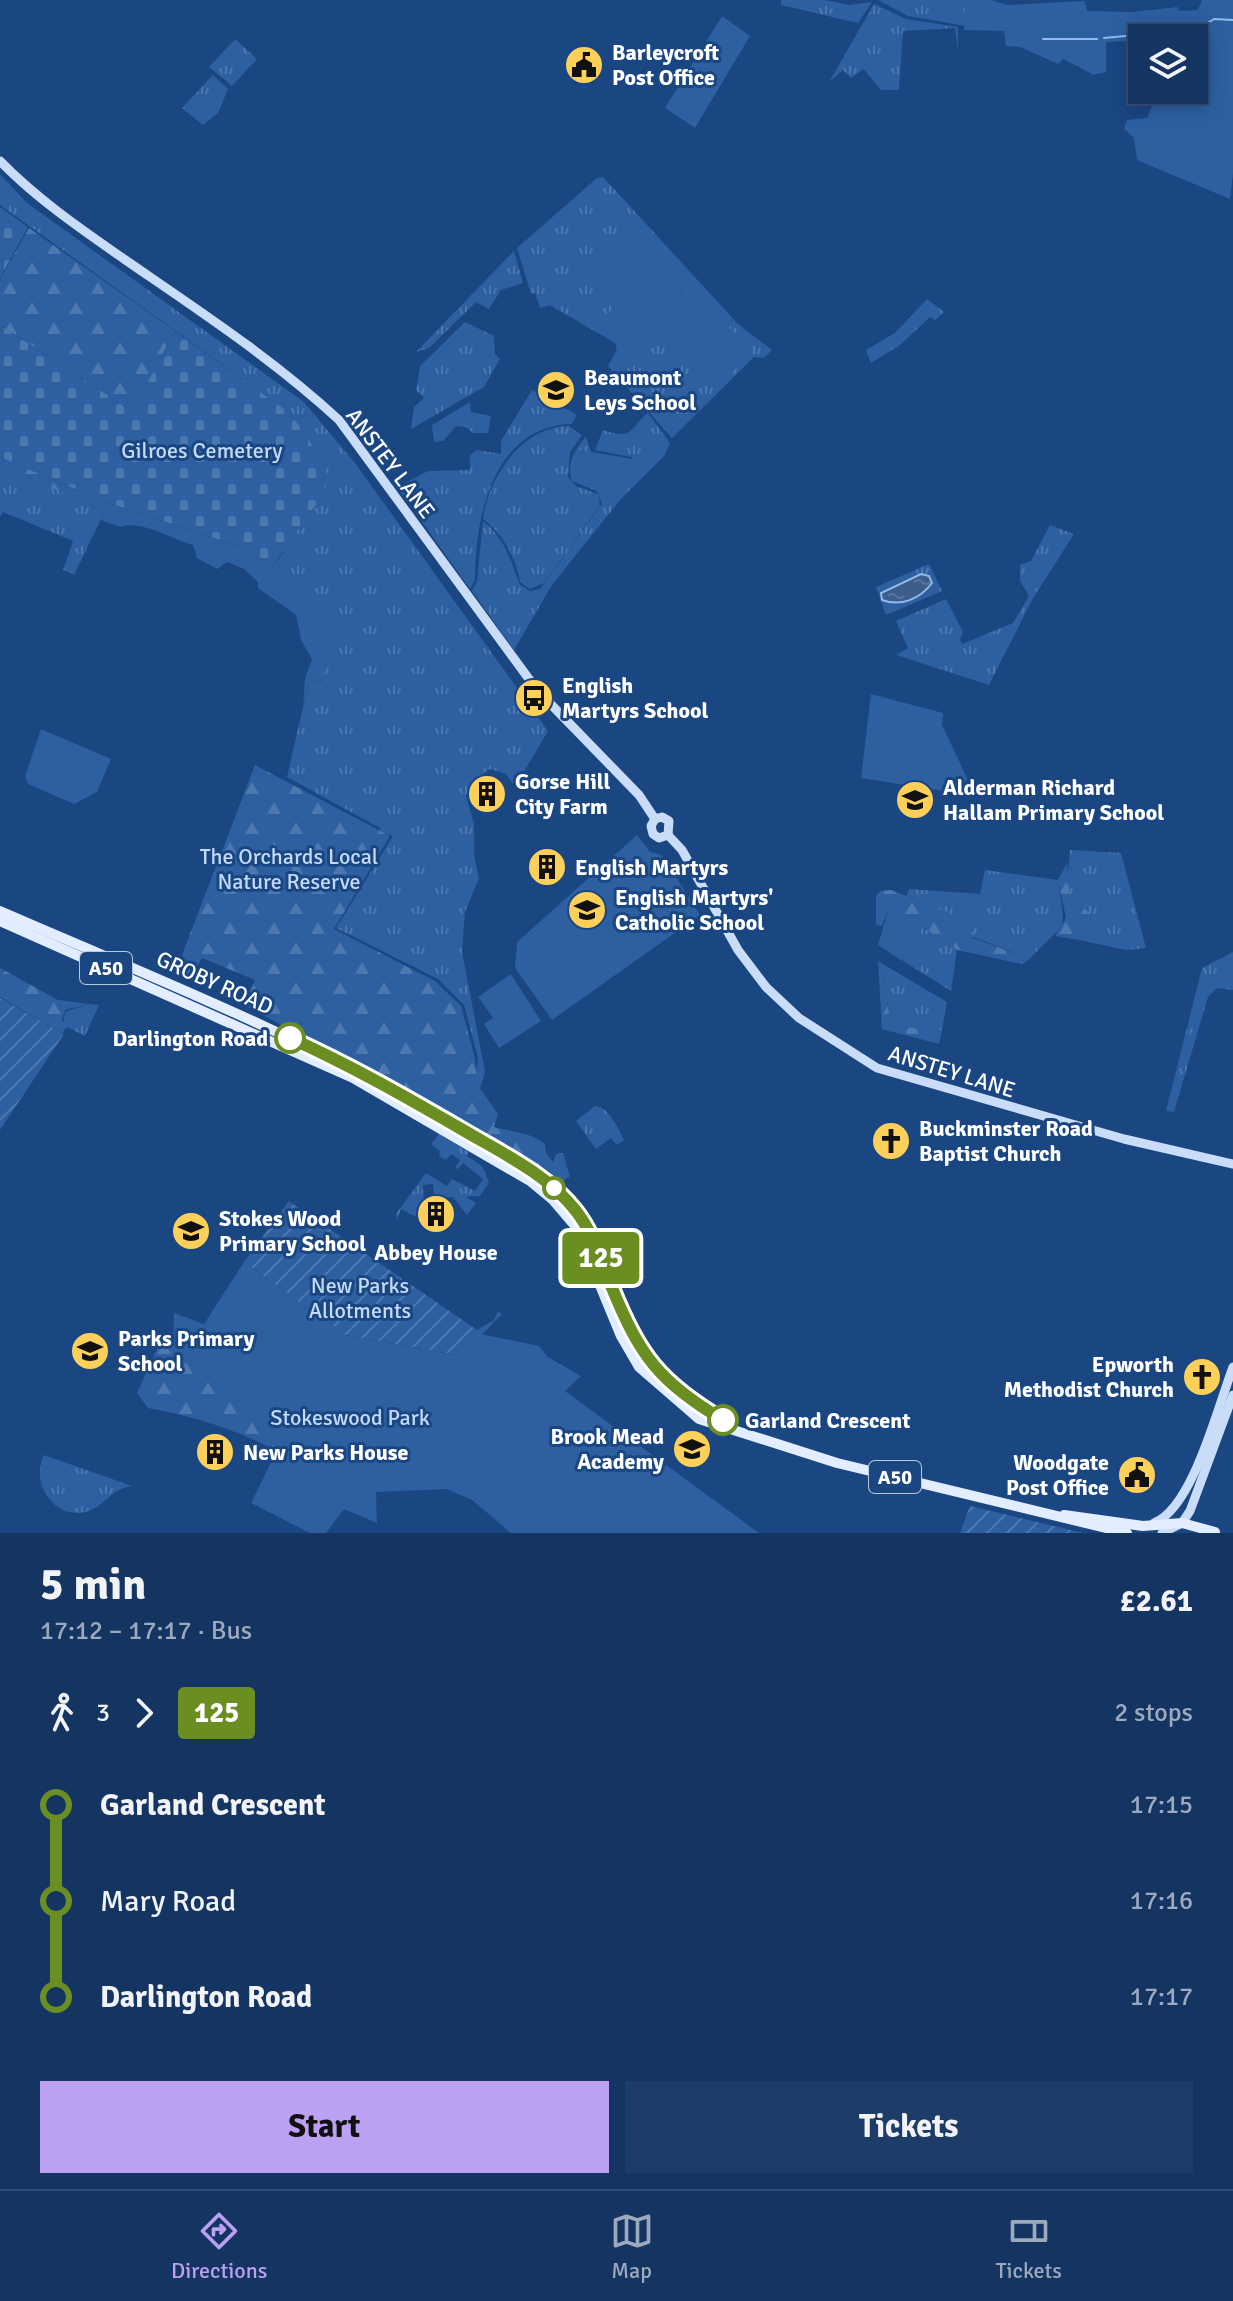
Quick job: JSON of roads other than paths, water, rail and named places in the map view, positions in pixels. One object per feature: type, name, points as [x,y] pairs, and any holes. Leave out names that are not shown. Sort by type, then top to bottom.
[{"type":"main road","name":"ANSTEY LANE","points":[[0,161],[34,195],[229,331],[299,384],[339,420],[537,690],[639,795],[655,819]]},
{"type":"main road","name":"ANSTEY LANE","points":[[668,835],[659,838],[653,834],[651,826],[655,819],[662,817],[669,821],[668,835],[682,850],[738,950],[766,987],[799,1018],[877,1068],[1124,1139],[1233,1164]]},
{"type":"main road","name":"GROBY ROAD","points":[[0,911],[318,1050],[513,1159],[543,1179],[578,1214],[593,1239],[621,1336],[648,1378],[699,1419],[837,1463],[1123,1531],[1147,1525]]},
{"type":"main road","name":"GROBY ROAD","points":[[0,921],[353,1078],[517,1172],[542,1190],[571,1220],[608,1290]]},
{"type":"main road","points":[[1147,1525],[1172,1512],[1186,1491],[1232,1373]]},
{"type":"main road","points":[[1162,1533],[1182,1523],[1190,1511],[1233,1395]]},
{"type":"main road","name":"A50","points":[[1147,1525],[1182,1523],[1222,1533]]},
{"type":"main road","name":"A50","points":[[1196,1533],[1215,1532]]},
{"type":"water","points":[[921,574],[929,576],[932,583],[922,593],[903,602],[882,600],[881,593]]},
{"type":"waterway","points":[[1104,38],[1198,29],[1214,19],[1233,20]]},
{"type":"waterway","points":[[1043,39],[1097,39]]},
{"type":"place","name":"Barleycroft Post Office","points":[[584,65]]},
{"type":"place","name":"Beaumont Leys School","points":[[556,390]]},
{"type":"place","name":"English Martyrs School","points":[[534,698]]},
{"type":"place","name":"Gorse Hill City Farm","points":[[487,794]]},
{"type":"place","name":"Alderman Richard Hallam Primary School","points":[[915,800]]},
{"type":"place","name":"English Martyrs","points":[[547,867]]},
{"type":"place","name":"English Martyrs' Catholic School","points":[[587,910]]},
{"type":"place","name":"Darlington Road","points":[[290,1038]]},
{"type":"place","name":"Buckminster Road Baptist Church","points":[[891,1141]]},
{"type":"place","name":"Abbey House","points":[[436,1214]]},
{"type":"place","name":"Stokes Wood Primary School","points":[[191,1231]]},
{"type":"place","name":"Parks Primary School","points":[[90,1351]]},
{"type":"place","name":"Epworth Methodist Church","points":[[1202,1377]]},
{"type":"place","name":"Garland Crescent","points":[[723,1420]]},
{"type":"place","name":"Brook Mead Academy","points":[[692,1449]]},
{"type":"place","name":"New Parks House","points":[[215,1452]]},
{"type":"place","name":"Woodgate Post Office","points":[[1137,1475]]},
{"type":"park label","name":"Gilroes Cemetery","points":[[202,450]]},
{"type":"park label","name":"The Orchards Local Nature Reserve","points":[[289,868]]},
{"type":"park label","name":"New Parks Allotments","points":[[360,1298]]},
{"type":"park label","name":"Stokeswood Park","points":[[350,1417]]}]
